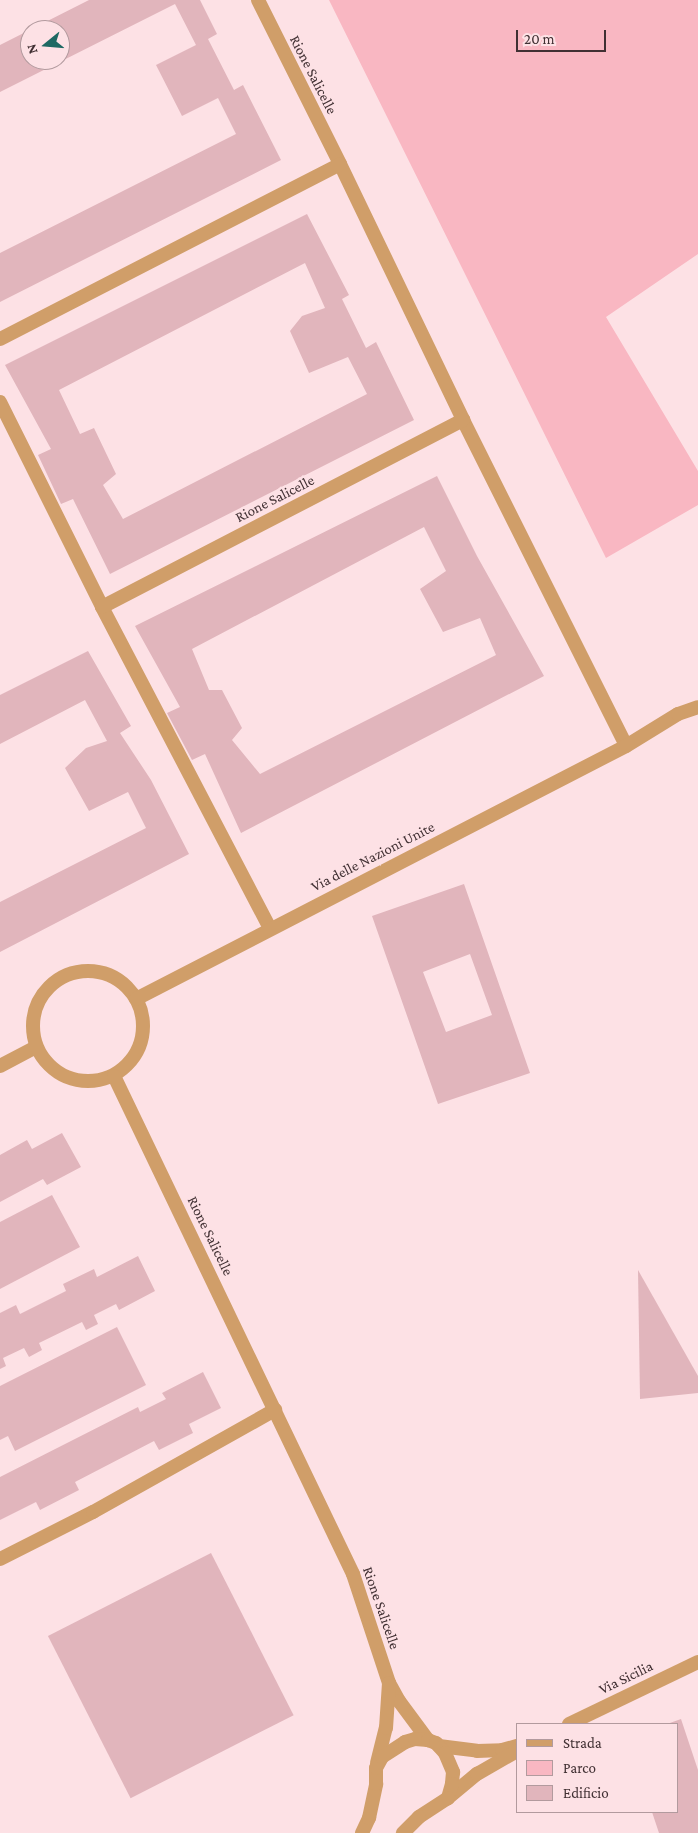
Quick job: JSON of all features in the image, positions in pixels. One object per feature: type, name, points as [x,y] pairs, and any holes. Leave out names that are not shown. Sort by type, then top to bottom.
[{"type":"street","name":"Rione Salicelle","points":[[258,0],[340,164],[463,420],[626,746]]},
{"type":"street","points":[[0,339],[340,164]]},
{"type":"street","points":[[0,402],[102,607],[270,929]]},
{"type":"street","name":"Rione Salicelle","points":[[102,607],[463,420]]},
{"type":"street","name":"Via delle Nazioni Unite","points":[[136,999],[626,746],[678,714],[698,707]]},
{"type":"street","points":[[91,970],[109,975],[124,985],[136,999],[142,1016],[143,1034],[138,1051],[128,1065],[114,1076],[96,1082],[78,1082],[60,1075],[46,1063],[36,1048],[32,1029],[34,1011],[42,994],[55,981],[72,972],[91,970]]},
{"type":"street","points":[[0,1066],[36,1048]]},
{"type":"street","name":"Rione Salicelle","points":[[114,1076],[352,1574],[389,1683],[399,1701],[433,1743],[445,1753],[452,1772],[448,1798]]},
{"type":"street","points":[[0,1559],[92,1512],[275,1410]]},
{"type":"street","name":"Via Sicilia","points":[[570,1723],[698,1662]]},
{"type":"street","name":"Rione Salicelle","points":[[362,1833],[368,1818],[376,1784],[376,1768],[386,1728],[389,1683]]},
{"type":"street","points":[[376,1768],[382,1757],[391,1749],[415,1739],[477,1751],[502,1750],[516,1746]]},
{"type":"street","points":[[403,1833],[419,1818],[448,1798],[477,1774],[516,1752]]},
{"type":"green space","points":[[329,0],[698,0],[698,254],[606,317],[698,471],[698,505],[606,558]]},
{"type":"building","points":[[89,0],[200,0],[217,34],[208,39],[234,90],[243,85],[281,160],[0,302],[0,253],[236,134],[218,98],[182,116],[156,65],[196,45],[175,4],[70,57],[70,20],[49,20]]},
{"type":"building","points":[[20,35],[20,70],[44,70],[0,92],[0,45]]},
{"type":"building","points":[[307,214],[349,295],[342,299],[366,348],[376,342],[414,420],[110,574],[73,499],[61,504],[38,455],[51,449],[5,365]],"holes":[[[305,263],[325,308],[302,316],[290,331],[309,373],[348,357],[367,394],[123,519],[103,485],[116,474],[94,428],[80,434],[59,390]]]},
{"type":"building","points":[[437,476],[477,556],[544,676],[241,833],[205,754],[192,760],[167,713],[180,707],[135,626]],"holes":[[[424,527],[446,571],[420,589],[443,632],[480,618],[496,655],[260,774],[232,740],[242,728],[222,690],[209,690],[192,649]]]},
{"type":"building","points":[[88,651],[131,726],[120,733],[151,780],[189,854],[0,952],[0,902],[146,828],[128,792],[89,811],[65,768],[86,748],[107,741],[85,700],[0,744],[0,695]]},
{"type":"building","points":[[464,884],[530,1073],[438,1104],[372,916]],"holes":[[[470,954],[492,1015],[446,1032],[423,972]]]},
{"type":"building","points":[[62,1133],[81,1167],[47,1185],[43,1179],[0,1202],[0,1155],[27,1140],[32,1149]]},
{"type":"building","points":[[52,1195],[80,1247],[0,1289],[0,1222]]},
{"type":"building","points":[[138,1256],[155,1291],[119,1310],[116,1304],[94,1315],[98,1324],[86,1330],[82,1322],[39,1343],[42,1350],[29,1357],[24,1348],[3,1358],[6,1366],[0,1369],[0,1313],[16,1305],[20,1314],[66,1291],[63,1284],[94,1269],[97,1277]]},
{"type":"building","points":[[638,1270],[698,1376],[698,1393],[640,1399]]},
{"type":"building","points":[[117,1327],[146,1385],[15,1451],[8,1436],[0,1440],[0,1386]]},
{"type":"building","points":[[203,1372],[221,1408],[189,1424],[193,1433],[159,1450],[154,1441],[75,1482],[79,1490],[40,1510],[36,1502],[0,1520],[0,1477],[138,1407],[140,1412],[166,1399],[162,1393]]},
{"type":"building","points":[[211,1553],[294,1715],[131,1798],[48,1636]]},
{"type":"building","points":[[681,1719],[698,1770],[698,1833],[659,1833],[652,1813],[678,1813],[678,1723],[670,1723]]}]
